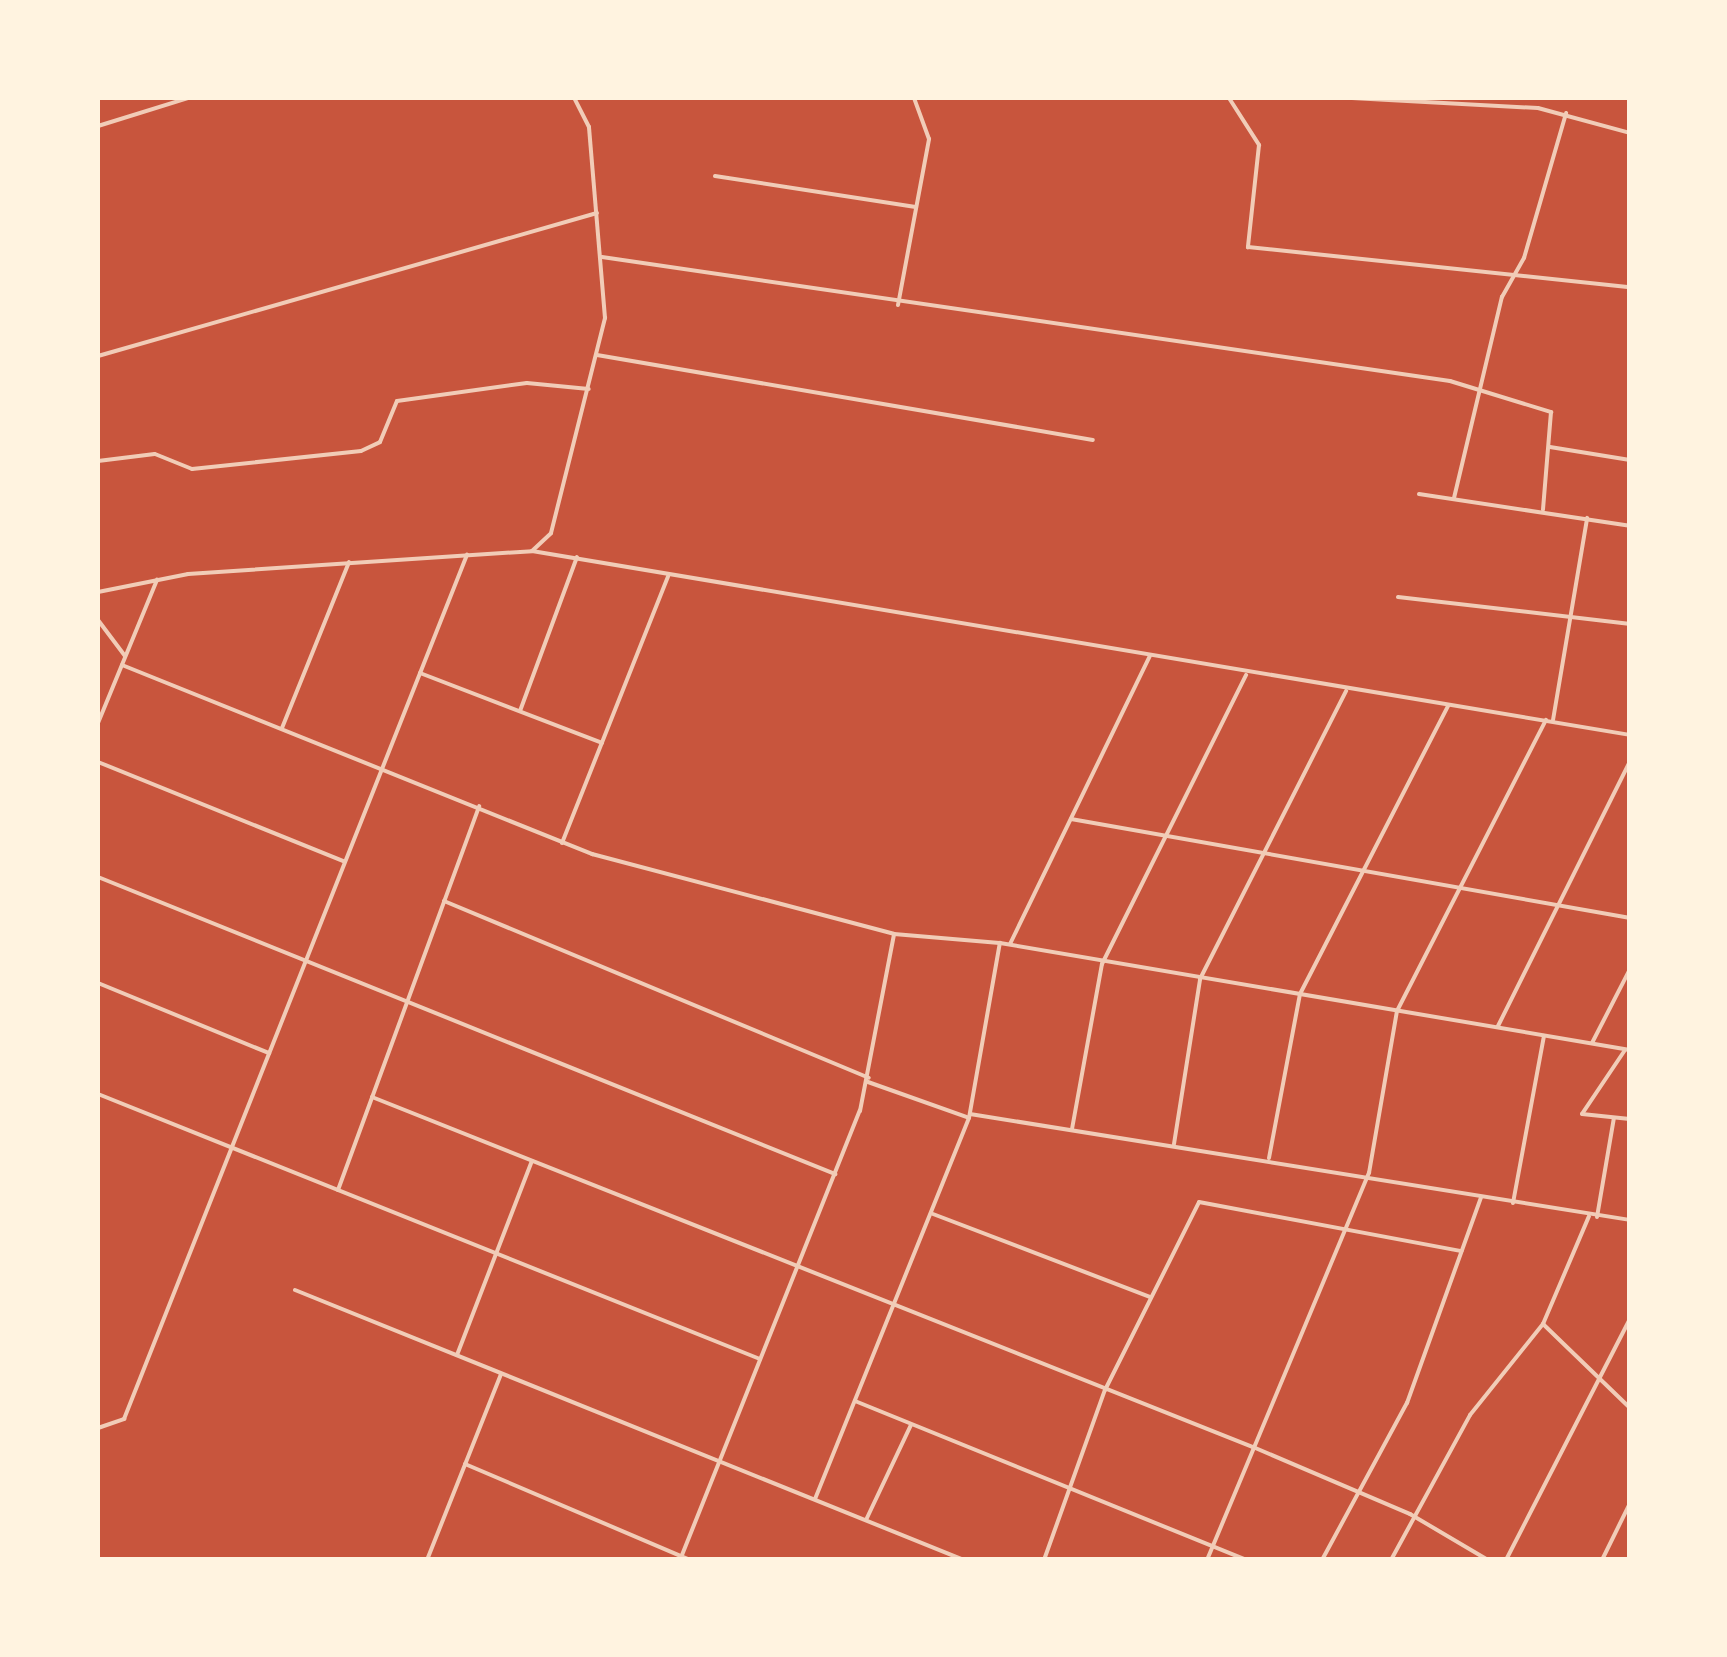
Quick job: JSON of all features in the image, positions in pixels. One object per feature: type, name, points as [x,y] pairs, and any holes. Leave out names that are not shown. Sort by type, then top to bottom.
[{"type":"street","points":[[98,126],[188,98]]},
{"type":"street","points":[[532,552],[551,533],[597,354],[602,257],[590,126],[574,98]]},
{"type":"street","points":[[898,305],[928,139],[914,98]]},
{"type":"street","points":[[1228,98],[1258,138],[1248,247],[1630,287]]},
{"type":"street","points":[[1352,98],[1476,101],[1566,113],[1630,132]]},
{"type":"street","points":[[1454,498],[1474,395],[1566,113]]},
{"type":"street","points":[[714,176],[916,207]]},
{"type":"street","points":[[98,356],[596,213]]},
{"type":"street","points":[[602,257],[898,305],[1429,376],[1474,395],[1551,412],[1543,510]]},
{"type":"street","points":[[597,354],[1093,440]]},
{"type":"street","points":[[98,461],[154,454],[192,469],[361,451],[380,442],[398,401],[527,383],[589,389]]},
{"type":"street","points":[[1550,447],[1630,460]]},
{"type":"street","points":[[1419,494],[1630,526]]},
{"type":"street","points":[[1207,1560],[1369,1173],[1398,1012],[1550,720],[1588,518]]},
{"type":"street","points":[[98,592],[157,579],[349,562],[532,552],[1246,675],[1630,735]]},
{"type":"street","points":[[98,1428],[124,1419],[467,555]]},
{"type":"street","points":[[520,711],[578,557]]},
{"type":"street","points":[[282,728],[349,562]]},
{"type":"street","points":[[562,843],[668,576]]},
{"type":"street","points":[[98,724],[157,579]]},
{"type":"street","points":[[1398,597],[1630,624]]},
{"type":"street","points":[[98,620],[126,656]]},
{"type":"street","points":[[1010,944],[1150,656]]},
{"type":"street","points":[[122,665],[479,806],[562,843],[894,934],[1010,944],[1102,964],[1628,1049],[1582,1114],[1630,1118]]},
{"type":"street","points":[[420,672],[603,743]]},
{"type":"street","points":[[1072,1129],[1102,964],[1246,675]]},
{"type":"street","points":[[1174,1144],[1200,979],[1346,691]]},
{"type":"street","points":[[1269,1158],[1300,994],[1448,706]]},
{"type":"street","points":[[98,762],[345,862]]},
{"type":"street","points":[[1498,1026],[1630,762]]},
{"type":"street","points":[[338,1190],[479,806]]},
{"type":"street","points":[[1071,819],[1630,918]]},
{"type":"street","points":[[98,877],[835,1174]]},
{"type":"street","points":[[444,901],[869,1080],[969,1116],[1369,1173],[1481,1198],[1630,1220]]},
{"type":"street","points":[[680,1558],[869,1080],[894,934]]},
{"type":"street","points":[[814,1500],[933,1214],[969,1116],[1000,943]]},
{"type":"street","points":[[1592,1043],[1630,969]]},
{"type":"street","points":[[98,982],[269,1052]]},
{"type":"street","points":[[1514,1203],[1544,1034]]},
{"type":"street","points":[[98,1094],[760,1359]]},
{"type":"street","points":[[372,1098],[893,1308],[1253,1447],[1410,1514],[1488,1560]]},
{"type":"street","points":[[1597,1217],[1614,1117]]},
{"type":"street","points":[[457,1355],[532,1161]]},
{"type":"street","points":[[1322,1560],[1363,1493],[1481,1198]]},
{"type":"street","points":[[1044,1560],[1106,1390],[1198,1202],[1461,1251]]},
{"type":"street","points":[[933,1214],[1150,1298]]},
{"type":"street","points":[[1391,1560],[1410,1514],[1470,1415],[1543,1324],[1589,1216]]},
{"type":"street","points":[[295,1290],[720,1458],[964,1560]]},
{"type":"street","points":[[1506,1560],[1596,1372],[1630,1318]]},
{"type":"street","points":[[1543,1324],[1630,1408]]},
{"type":"street","points":[[427,1560],[502,1373]]},
{"type":"street","points":[[855,1401],[1247,1560]]},
{"type":"street","points":[[866,1520],[912,1424]]},
{"type":"street","points":[[465,1464],[690,1560]]},
{"type":"street","points":[[1602,1560],[1630,1503]]},
{"type":"street","points":[[932,1560],[937,1549]]}]
